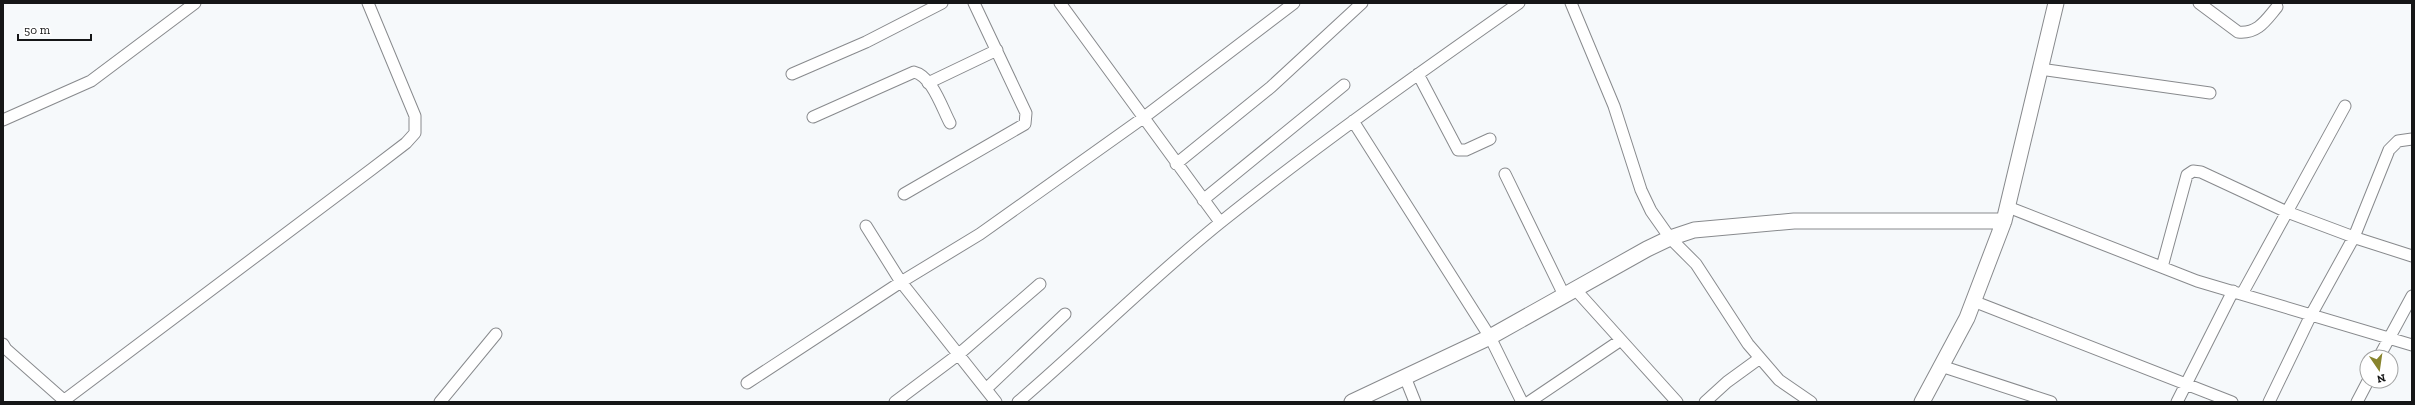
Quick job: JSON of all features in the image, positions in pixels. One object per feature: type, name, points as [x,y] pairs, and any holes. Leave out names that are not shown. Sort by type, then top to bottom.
[{"type":"street","points":[[3,120],[91,81],[195,3]]},
{"type":"street","points":[[3,344],[6,349],[64,402],[210,292],[283,234],[406,143],[415,133],[415,116],[368,3]]},
{"type":"street","points":[[792,74],[879,36],[942,3]]},
{"type":"street","points":[[904,194],[1025,124],[1026,113],[974,3]]},
{"type":"street","points":[[1060,3],[1176,164],[1220,222]]},
{"type":"street","points":[[747,383],[901,282],[980,234],[1143,118],[1294,3]]},
{"type":"street","points":[[1176,164],[1271,88],[1362,3]]},
{"type":"street","points":[[1018,402],[1076,352],[1146,284],[1220,222],[1353,121],[1519,3]]},
{"type":"street","points":[[1571,3],[1614,106],[1641,190],[1651,210],[1670,238],[1696,264],[1748,344],[1778,380],[1811,402]]},
{"type":"street","points":[[1922,402],[1973,301],[2006,214],[2056,3]]},
{"type":"street","points":[[2199,3],[2238,32],[2246,32],[2257,29],[2278,7]]},
{"type":"street","points":[[928,83],[997,50]]},
{"type":"street","points":[[2040,69],[2210,93]]},
{"type":"street","points":[[813,117],[908,74],[920,73],[928,83],[950,123]]},
{"type":"street","points":[[1418,74],[1458,150],[1466,150],[1490,139]]},
{"type":"street","points":[[1204,200],[1344,85]]},
{"type":"street","points":[[2177,402],[2185,385],[2238,293],[2287,212],[2345,106]]},
{"type":"street","points":[[1353,121],[1490,337],[1522,402]]},
{"type":"street","points":[[2269,402],[2310,315],[2354,237],[2389,150],[2398,141],[2412,140]]},
{"type":"street","points":[[2162,267],[2187,175],[2193,171],[2201,172],[2287,212],[2354,237],[2412,256]]},
{"type":"street","points":[[1505,174],[1570,292],[1621,340],[1676,402]]},
{"type":"street","points":[[1352,402],[1490,337],[1670,238],[1694,230],[1794,221],[2006,214],[2238,293],[2412,345]]},
{"type":"street","points":[[866,226],[901,282],[996,402]]},
{"type":"street","points":[[895,402],[958,354],[1040,284]]},
{"type":"street","points":[[2383,349],[2412,296]]},
{"type":"street","points":[[1973,301],[2185,385],[2232,402]]},
{"type":"street","points":[[986,389],[1065,314]]},
{"type":"street","points":[[440,402],[496,334]]},
{"type":"street","points":[[1529,402],[1621,340]]},
{"type":"street","points":[[1705,402],[1727,382],[1760,358]]},
{"type":"street","points":[[1941,366],[2051,402]]},
{"type":"street","points":[[1405,377],[1415,402]]},
{"type":"street","points":[[2358,402],[2364,389]]}]
